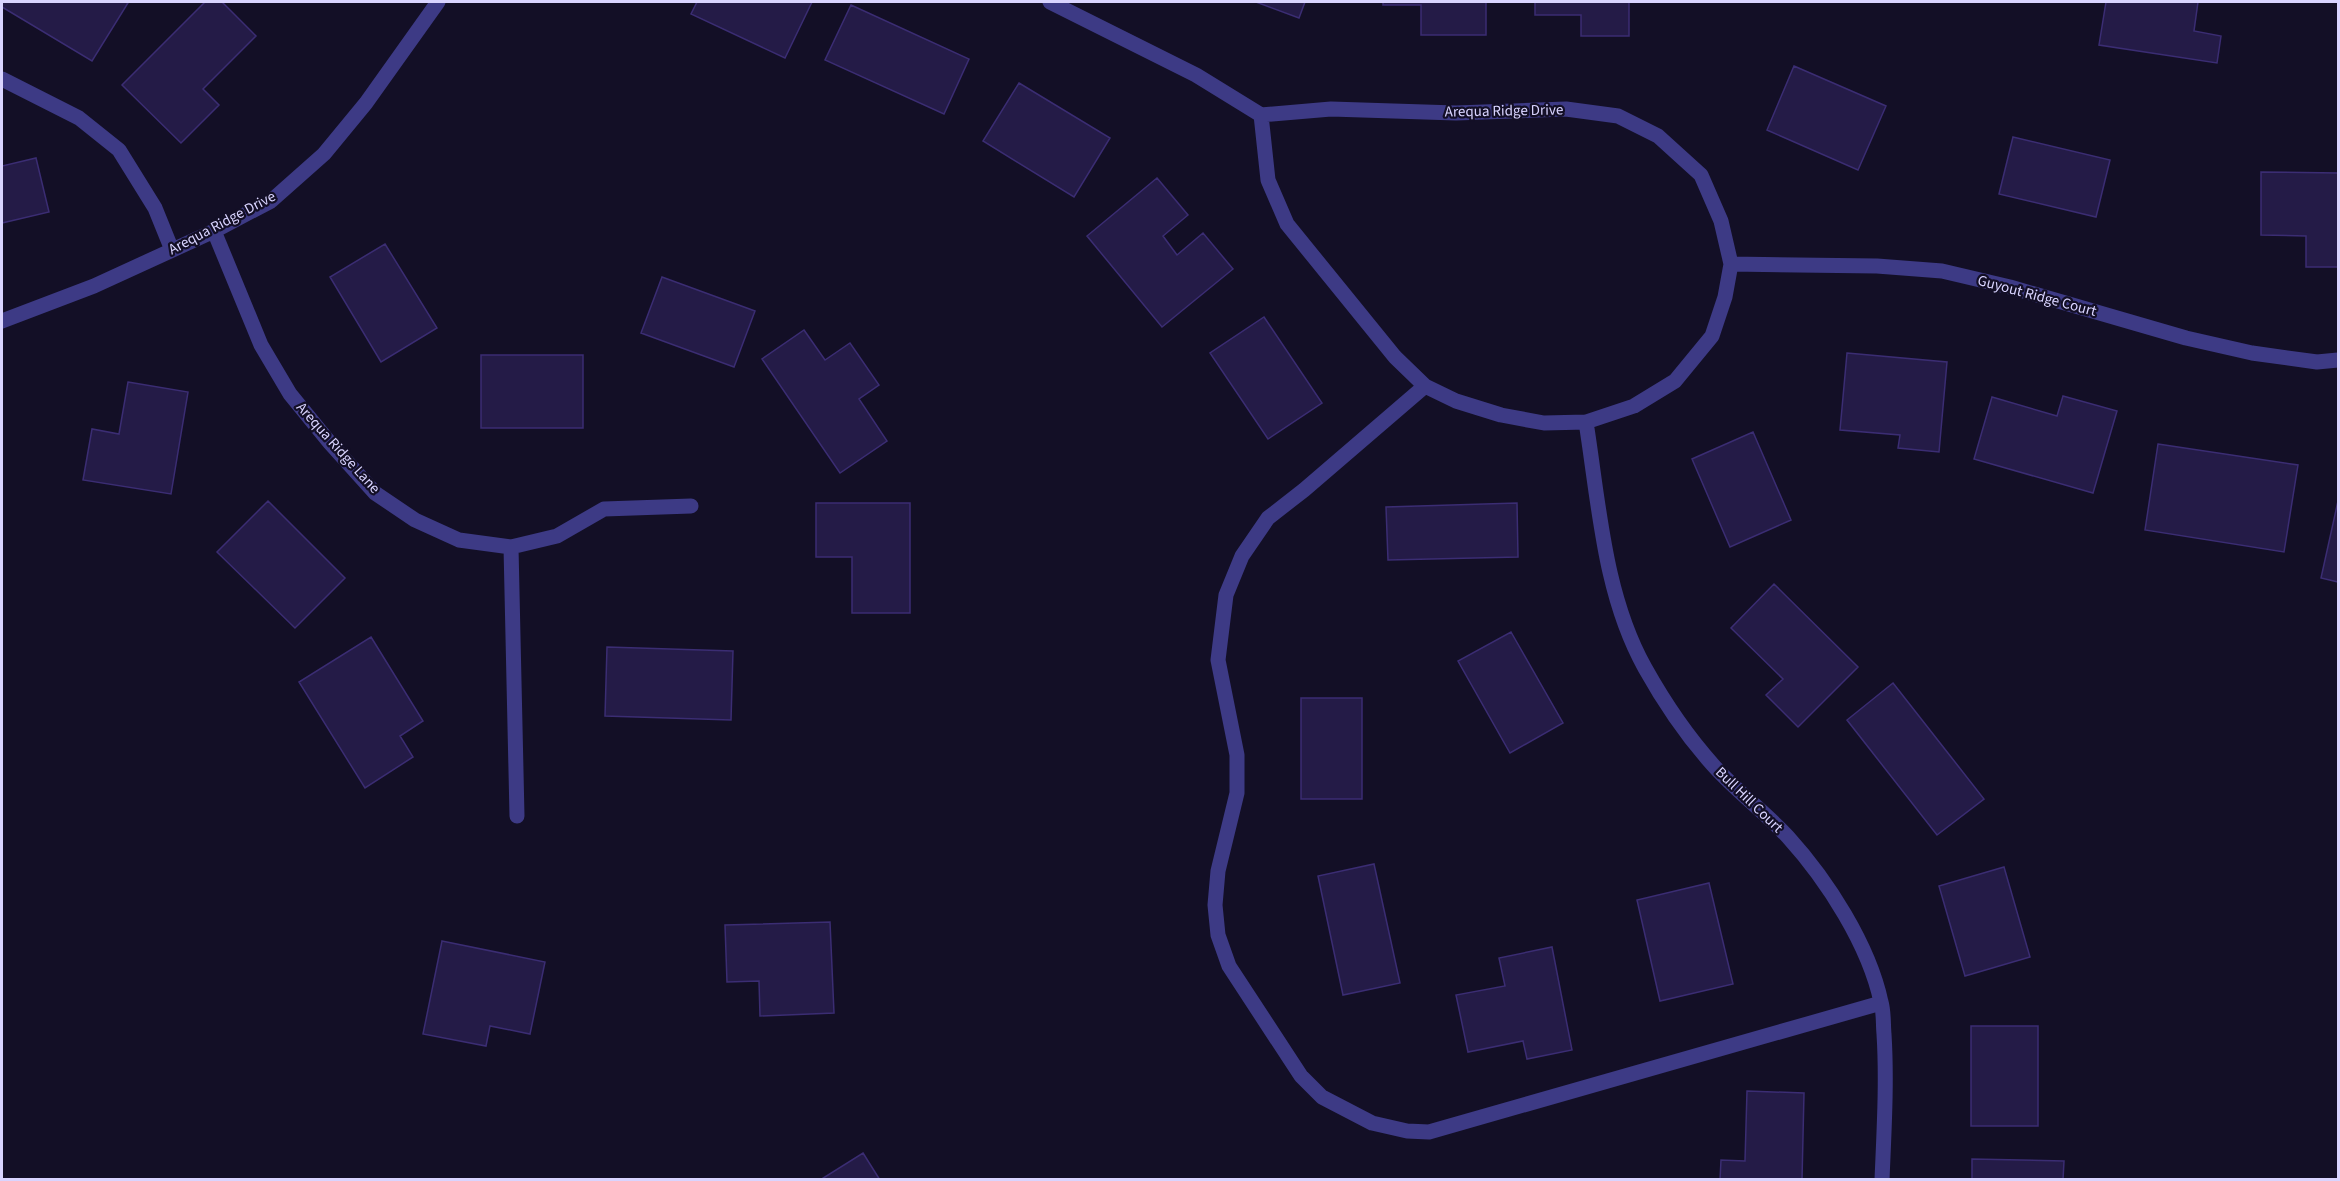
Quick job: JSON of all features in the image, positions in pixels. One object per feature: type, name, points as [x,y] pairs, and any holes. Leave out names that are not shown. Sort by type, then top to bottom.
[{"type":"street","name":"Arequa Ridge Drive","points":[[2,321],[94,286],[214,231],[271,201],[324,154],[366,103],[438,2]]},
{"type":"street","points":[[1050,2],[1197,75],[1261,115]]},
{"type":"street","points":[[2,79],[78,118],[119,150],[155,208],[172,250]]},
{"type":"street","name":"Arequa Ridge Drive","points":[[1331,109],[1456,112],[1566,109],[1618,116],[1658,136],[1701,176],[1721,221],[1731,264],[1725,297],[1712,336],[1675,381],[1634,406],[1586,422],[1544,423],[1501,415],[1456,401],[1425,386],[1395,357],[1287,224],[1268,180],[1261,115],[1331,109]]},
{"type":"street","name":"Arequa Ridge Lane","points":[[214,231],[261,345],[290,394],[330,443],[375,492],[415,520],[459,540],[511,547],[557,536],[604,509],[691,506]]},
{"type":"street","name":"Guyout Ridge Court","points":[[1731,264],[1877,266],[1942,271],[2010,287],[2186,338],[2252,353],[2317,362],[2338,360]]},
{"type":"street","points":[[1425,386],[1268,518],[1242,556],[1226,595],[1218,660],[1237,755],[1237,793],[1218,871],[1215,904],[1218,935],[1229,966],[1301,1076],[1322,1097],[1372,1123],[1407,1131],[1429,1132],[1881,1003]]},
{"type":"street","name":"Bull Hill Court","points":[[1586,422],[1611,573],[1621,613],[1644,666],[1670,710],[1713,766],[1788,837],[1817,874],[1847,918],[1867,961],[1881,1003],[1886,1062],[1882,1179]]},
{"type":"street","points":[[511,547],[517,816]]},
{"type":"building","points":[[2,2],[128,3],[92,61],[2,7]]},
{"type":"building","points":[[205,2],[222,2],[256,36],[203,89],[219,105],[181,143],[122,85]]},
{"type":"building","points":[[697,2],[812,2],[785,58],[691,14]]},
{"type":"building","points":[[1256,2],[1305,2],[1299,18]]},
{"type":"building","points":[[1383,2],[1486,2],[1486,35],[1421,35],[1421,5],[1383,5]]},
{"type":"building","points":[[1535,2],[1629,2],[1629,36],[1581,36],[1581,15],[1535,15]]},
{"type":"building","points":[[2106,2],[2198,2],[2194,31],[2221,36],[2217,63],[2099,45]]},
{"type":"building","points":[[851,5],[969,59],[944,114],[825,60]]},
{"type":"building","points":[[1794,66],[1886,106],[1858,170],[1767,130]]},
{"type":"building","points":[[1019,83],[1110,138],[1074,197],[983,141]]},
{"type":"building","points":[[2013,137],[2110,160],[2096,217],[1999,194]]},
{"type":"building","points":[[36,158],[49,212],[2,223],[2,166]]},
{"type":"building","points":[[2261,172],[2338,173],[2338,267],[2306,267],[2306,236],[2261,235]]},
{"type":"building","points":[[1157,178],[1188,215],[1163,236],[1177,255],[1203,233],[1233,269],[1162,327],[1087,236]]},
{"type":"building","points":[[385,244],[437,328],[381,362],[330,277]]},
{"type":"building","points":[[662,277],[755,311],[734,367],[641,333]]},
{"type":"building","points":[[1264,317],[1322,403],[1268,439],[1210,353]]},
{"type":"building","points":[[804,330],[825,360],[850,343],[879,385],[859,399],[887,441],[840,473],[762,359]]},
{"type":"building","points":[[1847,353],[1947,362],[1939,452],[1898,448],[1900,435],[1840,430]]},
{"type":"building","points":[[481,355],[583,355],[583,428],[481,428]]},
{"type":"building","points":[[128,382],[188,392],[171,494],[83,480],[92,429],[119,434]]},
{"type":"building","points":[[2063,396],[2117,411],[2093,493],[1974,459],[1992,397],[2057,416]]},
{"type":"building","points":[[1753,432],[1791,520],[1730,547],[1692,459]]},
{"type":"building","points":[[2158,444],[2298,465],[2284,552],[2145,530]]},
{"type":"building","points":[[268,501],[345,578],[295,628],[217,552]]},
{"type":"building","points":[[2338,501],[2338,582],[2321,578]]},
{"type":"building","points":[[816,503],[910,503],[910,613],[852,613],[852,557],[816,557]]},
{"type":"building","points":[[1517,503],[1518,557],[1388,560],[1386,507]]},
{"type":"building","points":[[1774,584],[1858,667],[1798,727],[1766,695],[1783,679],[1731,628]]},
{"type":"building","points":[[1511,632],[1563,723],[1510,753],[1458,661]]},
{"type":"building","points":[[371,637],[423,721],[400,736],[413,757],[365,788],[299,682]]},
{"type":"building","points":[[607,647],[733,651],[731,720],[605,716]]},
{"type":"building","points":[[1893,683],[1984,799],[1937,835],[1847,720]]},
{"type":"building","points":[[1301,698],[1362,698],[1362,799],[1301,799]]},
{"type":"building","points":[[1374,864],[1400,983],[1343,995],[1318,876]]},
{"type":"building","points":[[2004,867],[2030,957],[1965,976],[1939,886]]},
{"type":"building","points":[[1709,883],[1733,984],[1660,1001],[1637,900]]},
{"type":"building","points":[[830,922],[834,1013],[760,1016],[759,981],[727,982],[725,925]]},
{"type":"building","points":[[442,941],[545,962],[530,1034],[490,1026],[486,1046],[423,1034]]},
{"type":"building","points":[[1552,947],[1572,1050],[1527,1059],[1523,1041],[1468,1052],[1456,995],[1505,986],[1499,958]]},
{"type":"building","points":[[1971,1026],[2038,1026],[2038,1126],[1971,1126]]},
{"type":"building","points":[[1747,1091],[1804,1093],[1802,1180],[1720,1180],[1721,1160],[1745,1161]]},
{"type":"building","points":[[863,1153],[880,1180],[820,1180]]},
{"type":"building","points":[[1972,1159],[2064,1161],[2063,1180],[1972,1180]]}]
